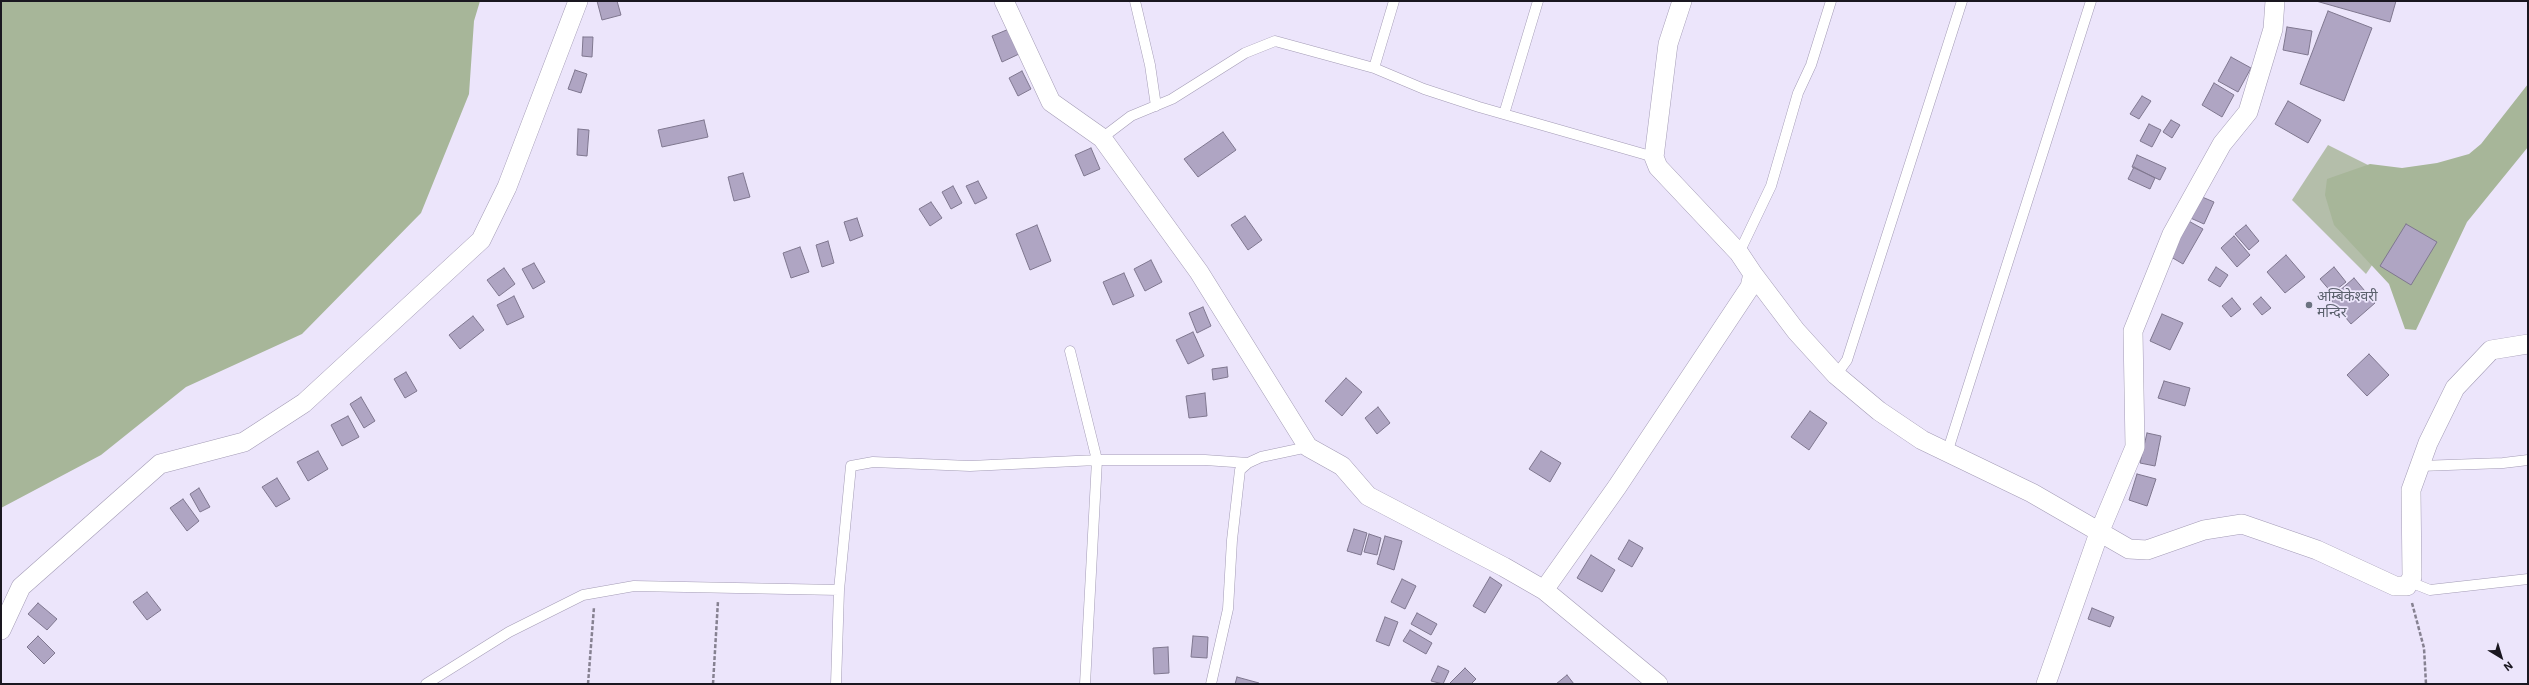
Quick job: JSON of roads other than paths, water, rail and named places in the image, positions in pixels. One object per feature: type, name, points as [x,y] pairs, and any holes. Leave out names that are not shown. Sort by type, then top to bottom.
[{"type":"street","points":[[1,630],[21,587],[160,464],[244,442],[304,403],[481,240],[507,187],[578,1]]},
{"type":"street","points":[[1004,1],[1051,102],[1102,138],[1199,272],[1308,447],[1342,466],[1368,496],[1544,590],[1658,684]]},
{"type":"street","points":[[1682,1],[1668,44],[1654,157],[1658,168],[1739,253],[1796,331],[1836,375],[1879,411],[1947,453],[2032,493],[2129,549],[2147,550],[2204,530],[2242,524],[2317,550],[2395,586],[2408,584],[2413,568],[2412,490],[2428,443],[2456,388],[2491,350],[2528,344]]},
{"type":"street","points":[[2046,684],[2099,533],[2135,447],[2133,331],[2172,234],[2222,144],[2248,112],[2272,29],[2276,1]]},
{"type":"street","points":[[1544,590],[1617,487],[1750,287],[1753,274]]},
{"type":"lane","points":[[1135,1],[1156,106]]},
{"type":"lane","points":[[1374,68],[1394,1]]},
{"type":"lane","points":[[1504,114],[1538,1]]},
{"type":"lane","points":[[1739,253],[1771,186],[1798,93],[1811,65],[1831,1]]},
{"type":"lane","points":[[1836,375],[1847,360],[1962,1]]},
{"type":"lane","points":[[1947,453],[2091,1]]},
{"type":"lane","points":[[1102,138],[1131,116],[1172,99],[1245,53],[1274,41],[1374,68],[1424,89],[1607,145],[1654,157]]},
{"type":"lane","points":[[1070,351],[1097,460],[1085,684]]},
{"type":"lane","points":[[1211,684],[1228,609],[1232,540],[1240,470],[1248,463],[1261,457],[1308,447]]},
{"type":"lane","points":[[836,684],[838,590],[851,466],[873,462],[970,466],[1097,460],[1205,460],[1248,463]]},
{"type":"lane","points":[[2420,466],[2503,463],[2528,460]]},
{"type":"lane","points":[[2408,584],[2430,590],[2528,579]]},
{"type":"lane","points":[[426,684],[509,632],[583,594],[634,586],[838,590]]},
{"type":"place","name":"अम्बिकेश्‍वरी मन्दिर","points":[[2309,305]]}]
